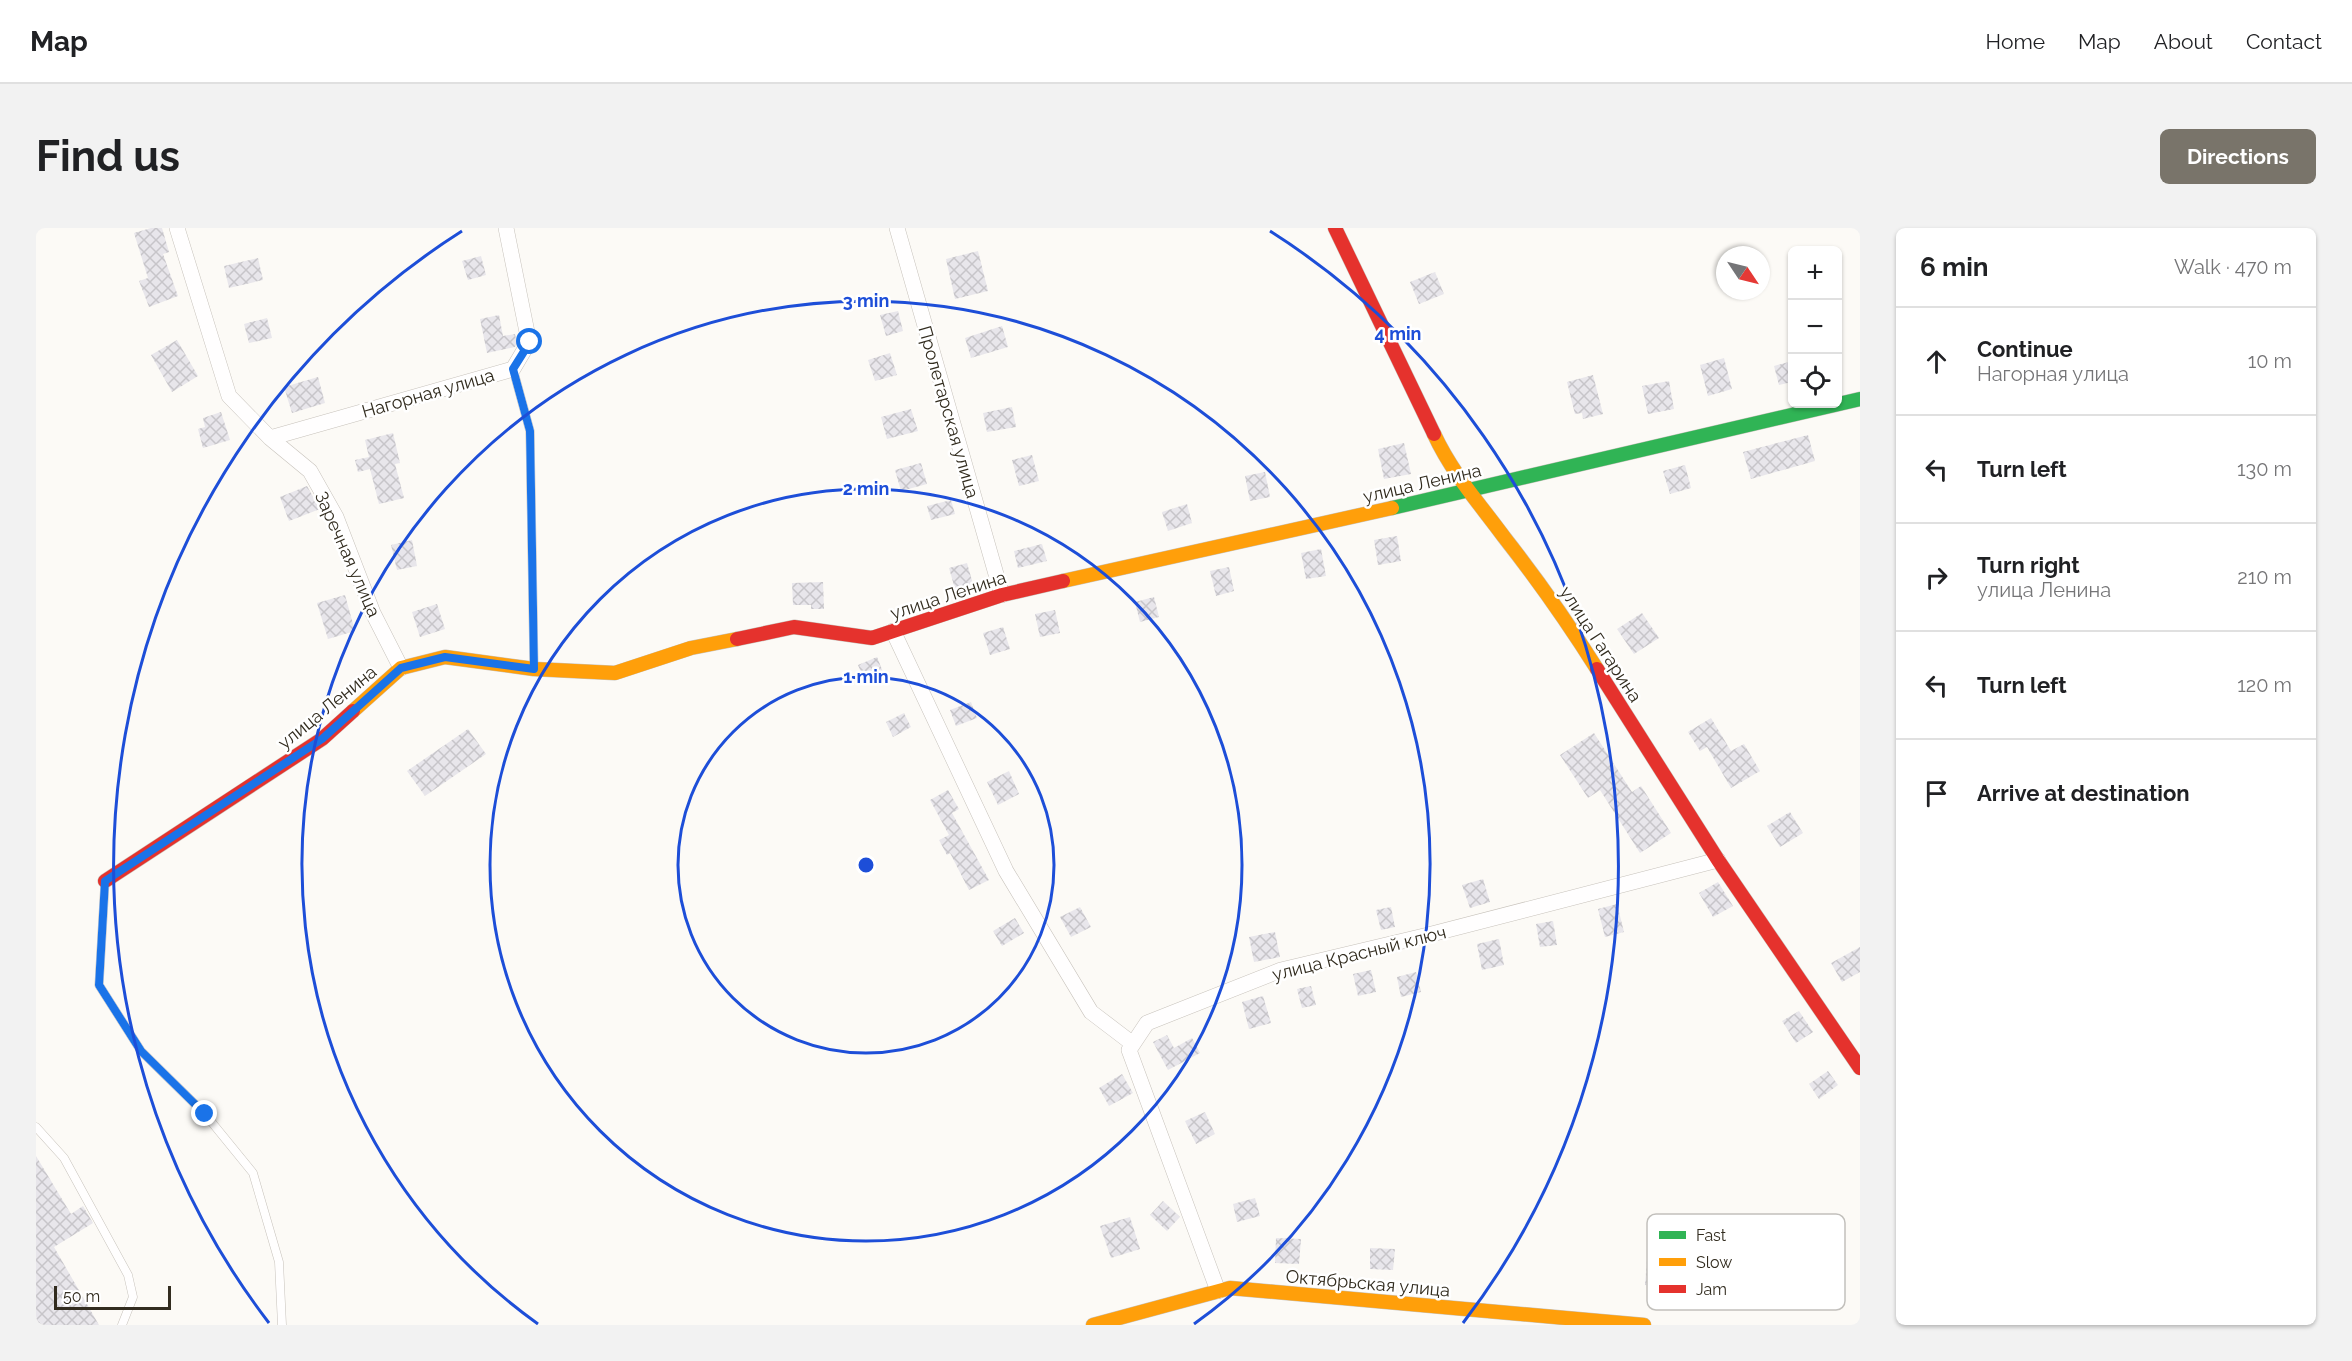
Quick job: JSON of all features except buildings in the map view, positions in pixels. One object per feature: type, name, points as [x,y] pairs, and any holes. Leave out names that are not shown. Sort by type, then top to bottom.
[{"type":"street","name":"Заречная улица","points":[[177,228],[229,396],[270,438],[310,471],[336,517],[373,613],[401,668]]},
{"type":"street","name":"Нагорная улица","points":[[270,438],[513,369],[530,342],[506,228]]},
{"type":"street","name":"Пролетарская улица","points":[[897,228],[1002,595]]},
{"type":"street","name":"улица Гагарина","points":[[1335,228],[1442,451],[1467,491],[1504,536],[1570,626],[1718,860],[1860,1068]]},
{"type":"street","name":"улица Ленина","points":[[105,881],[322,739],[401,668],[445,657],[534,669],[615,674],[691,648],[794,627],[872,638],[1002,595],[1467,491],[1860,399]]},
{"type":"street","points":[[893,631],[1006,871],[1091,1012],[1133,1044],[1129,1050],[1218,1291]]},
{"type":"street","name":"улица Красный ключ","points":[[1133,1044],[1147,1023],[1281,970],[1424,936],[1718,860]]},
{"type":"street","name":"Октябрьская улица","points":[[1093,1325],[1230,1288],[1473,1318],[1644,1325]]},
{"type":"lane","points":[[513,369],[530,431],[534,669]]},
{"type":"lane","points":[[105,881],[99,985],[141,1051],[205,1114],[253,1173],[279,1262],[282,1325]]},
{"type":"lane","points":[[36,1127],[64,1158],[128,1275],[133,1298],[122,1325]]},
{"type":"traffic: fast","points":[[1392,508],[1860,399]]},
{"type":"traffic: slow","points":[[1434,434],[1457,475],[1564,618],[1597,669]]},
{"type":"traffic: slow","points":[[1063,581],[1392,508]]},
{"type":"traffic: slow","points":[[353,711],[401,668],[445,657],[534,669],[615,673],[691,648],[737,639]]},
{"type":"traffic: slow","points":[[1093,1325],[1230,1288],[1644,1325]]},
{"type":"traffic: jam","points":[[1335,228],[1434,434]]},
{"type":"traffic: jam","points":[[737,639],[794,627],[872,638],[1002,595],[1063,581]]},
{"type":"traffic: jam","points":[[1597,669],[1718,860],[1860,1068]]},
{"type":"traffic: jam","points":[[105,881],[322,739],[353,711]]},
{"type":"route","points":[[205,1114],[141,1051],[99,985],[105,881],[322,739],[401,668],[445,657],[534,669],[530,431],[513,369],[530,342]]}]
